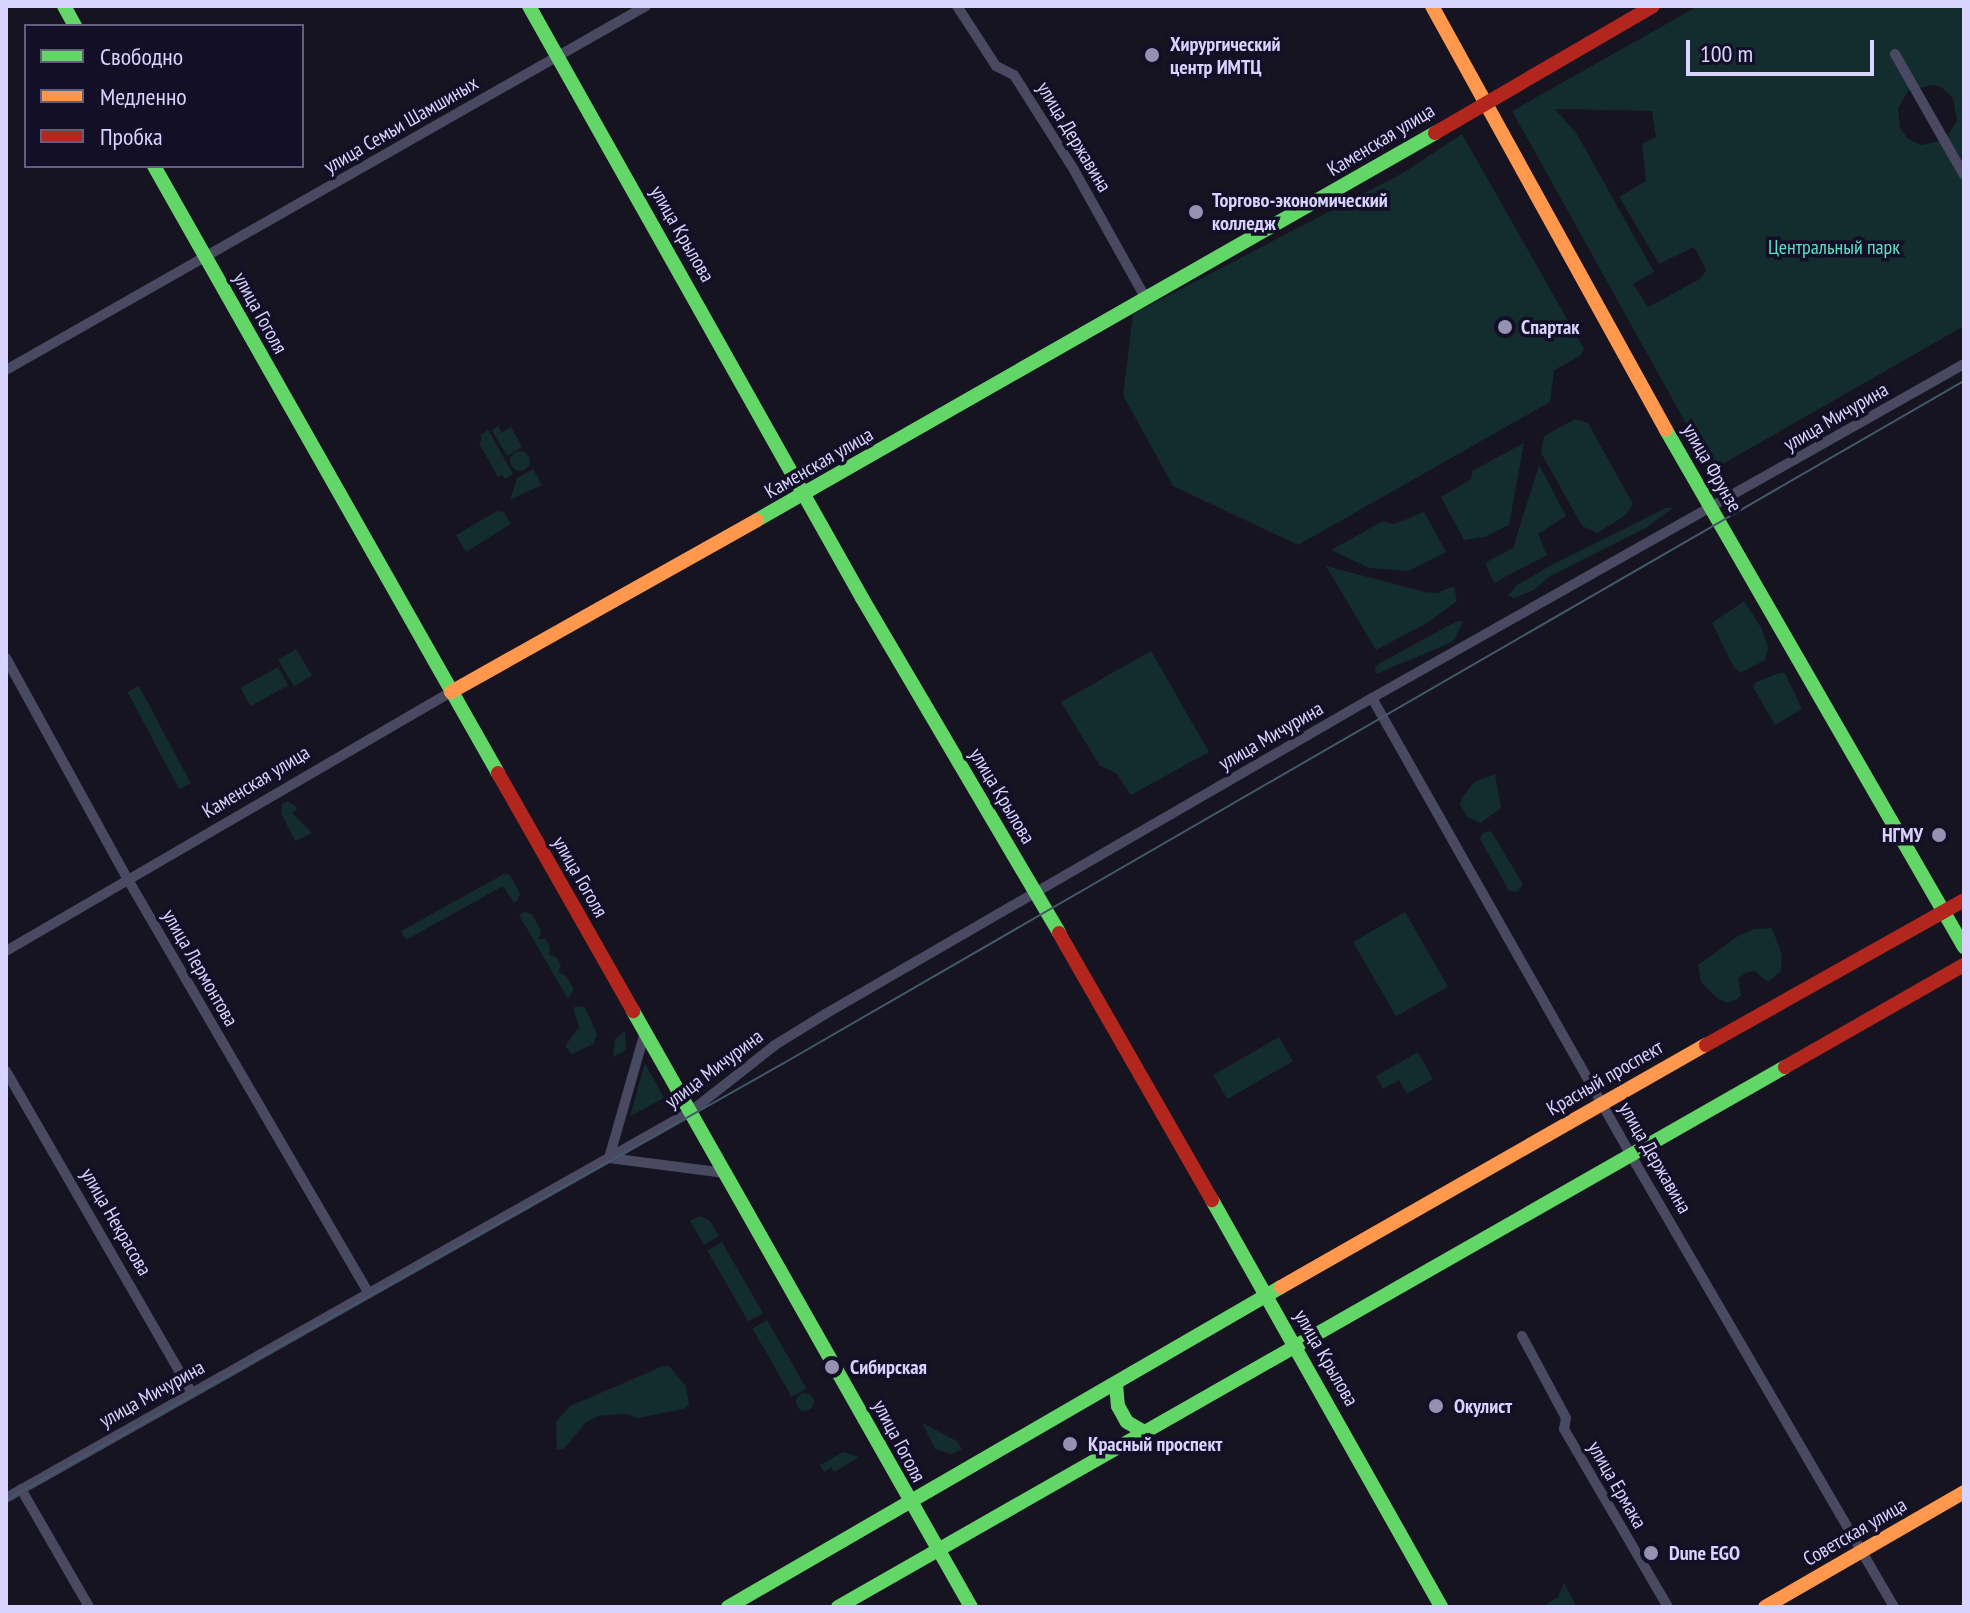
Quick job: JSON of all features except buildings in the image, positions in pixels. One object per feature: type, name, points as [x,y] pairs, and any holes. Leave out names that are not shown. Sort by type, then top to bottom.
[{"type":"main road","points":[[64,6],[74,24]]},
{"type":"main road","name":"улица Крылова","points":[[529,6],[862,598],[1036,891],[1295,1344],[1441,1607]]},
{"type":"main road","name":"улица Фрунзе","points":[[1432,6],[1712,508],[1964,947]]},
{"type":"main road","name":"Каменская улица","points":[[451,692],[1146,299],[1653,6]]},
{"type":"main road","name":"улица Гоголя","points":[[155,168],[971,1607]]},
{"type":"main road","name":"Красный проспект","points":[[728,1607],[1602,1102],[1964,900]]},
{"type":"main road","points":[[838,1607],[1964,965]]},
{"type":"main road","points":[[1116,1384],[1118,1406],[1127,1422],[1144,1432]]},
{"type":"main road","name":"Советская улица","points":[[1765,1607],[1964,1492]]},
{"type":"street","name":"улица Семьи Шамшиных","points":[[6,370],[646,6]]},
{"type":"street","name":"улица Державина","points":[[957,6],[996,66],[1014,75],[1074,170],[1146,299]]},
{"type":"street","points":[[1895,54],[1964,175]]},
{"type":"street","name":"улица Мичурина","points":[[6,1498],[690,1112],[775,1045],[1036,891],[1964,364]]},
{"type":"street","name":"улица Лермонтова","points":[[6,658],[127,878],[369,1293]]},
{"type":"street","name":"Каменская улица","points":[[6,951],[451,692]]},
{"type":"street","name":"улица Державина","points":[[1372,698],[1631,1154],[1894,1607]]},
{"type":"street","points":[[645,1032],[609,1158],[725,1173]]},
{"type":"street","name":"улица Некрасова","points":[[6,1071],[192,1393]]},
{"type":"street","name":"улица Ермака","points":[[1522,1336],[1566,1418],[1564,1429],[1668,1607]]},
{"type":"street","points":[[21,1489],[89,1607]]},
{"type":"green space","name":"Центральный парк","points":[[1698,6],[1964,6],[1964,326],[1712,470],[1512,111]],"holes":[[[1932,85],[1941,87],[1953,98],[1957,121],[1944,140],[1922,145],[1908,139],[1900,128],[1898,108],[1908,91]],[[1555,109],[1652,111],[1656,137],[1642,144],[1646,181],[1619,197],[1659,264],[1694,247],[1706,270],[1700,279],[1648,307],[1633,284],[1654,272],[1577,134]]]},
{"type":"green space","name":"Спартак","points":[[1462,134],[1584,349],[1580,356],[1554,370],[1550,402],[1298,545],[1173,486],[1123,395],[1133,314],[1403,173]]},
{"type":"green space","points":[[1575,419],[1588,423],[1633,504],[1626,515],[1597,533],[1582,526],[1541,453],[1544,436]]},
{"type":"green space","points":[[498,426],[502,433],[511,427],[522,447],[507,456],[492,430]]},
{"type":"green space","points":[[488,430],[513,474],[505,479],[502,475],[498,477],[479,443],[482,440],[480,435]]},
{"type":"green space","points":[[1524,443],[1509,525],[1485,537],[1464,540],[1441,497],[1471,479],[1472,471]]},
{"type":"green space","points":[[520,451],[527,454],[530,461],[527,468],[520,471],[513,468],[510,461],[513,454]]},
{"type":"green space","points":[[1539,465],[1566,516],[1538,534],[1547,555],[1494,583],[1485,563],[1513,548]]},
{"type":"green space","points":[[533,469],[542,485],[510,500],[517,478]]},
{"type":"green space","points":[[1666,508],[1673,508],[1647,527],[1549,577],[1534,590],[1514,598],[1508,595],[1517,585],[1557,562]]},
{"type":"green space","points":[[497,511],[504,512],[511,524],[466,552],[456,535]]},
{"type":"green space","points":[[1424,512],[1446,552],[1408,571],[1369,568],[1331,550],[1383,521],[1394,524]]},
{"type":"green space","points":[[1326,566],[1425,592],[1437,593],[1454,586],[1457,601],[1427,623],[1376,650]]},
{"type":"green space","points":[[1744,601],[1762,629],[1768,648],[1765,660],[1740,673],[1733,666],[1712,623]]},
{"type":"green space","points":[[1457,621],[1463,622],[1455,639],[1448,644],[1376,674],[1375,668],[1380,663]]},
{"type":"green space","points":[[296,649],[312,676],[294,686],[278,660]]},
{"type":"green space","points":[[1151,651],[1209,752],[1131,795],[1116,773],[1100,766],[1061,702]]},
{"type":"green space","points":[[278,667],[288,685],[251,706],[240,688]]},
{"type":"green space","points":[[1785,673],[1802,709],[1775,725],[1753,687],[1756,682]]},
{"type":"green space","points":[[139,686],[191,783],[179,789],[128,692]]},
{"type":"green space","points":[[1495,774],[1501,808],[1481,823],[1467,817],[1460,804],[1462,798],[1474,782]]},
{"type":"green space","points":[[287,801],[298,808],[292,813],[312,833],[295,841],[281,813],[282,804]]},
{"type":"green space","points":[[1491,831],[1523,884],[1518,892],[1509,891],[1480,839],[1483,833]]},
{"type":"green space","points":[[504,874],[510,875],[520,894],[517,901],[514,903],[503,886],[406,940],[401,931]]},
{"type":"green space","points":[[524,912],[532,914],[541,930],[539,939],[546,939],[549,955],[556,957],[561,966],[558,972],[566,976],[574,989],[568,999],[519,915]]},
{"type":"green space","points":[[1405,912],[1448,986],[1396,1016],[1353,942]]},
{"type":"green space","points":[[1772,928],[1782,955],[1781,971],[1768,982],[1754,971],[1748,972],[1738,978],[1741,995],[1727,1003],[1701,982],[1698,965],[1738,936],[1754,929]]},
{"type":"green space","points":[[585,1007],[597,1035],[593,1044],[572,1054],[565,1046],[579,1027],[573,1008]]},
{"type":"green space","points":[[625,1031],[626,1050],[613,1057],[615,1039]]},
{"type":"green space","points":[[1279,1037],[1293,1061],[1227,1099],[1213,1075]]},
{"type":"green space","points":[[1418,1052],[1433,1079],[1407,1094],[1399,1080],[1383,1089],[1376,1076]]},
{"type":"green space","points":[[645,1063],[664,1098],[630,1116]]},
{"type":"green space","points":[[700,1216],[710,1221],[719,1236],[704,1245],[690,1221]]},
{"type":"green space","points":[[722,1242],[763,1313],[748,1322],[707,1250]]},
{"type":"green space","points":[[767,1320],[807,1388],[792,1397],[752,1328]]},
{"type":"green space","points":[[669,1366],[686,1386],[689,1405],[684,1409],[638,1418],[625,1414],[598,1416],[586,1422],[564,1449],[557,1450],[556,1422],[570,1406]]},
{"type":"green space","points":[[805,1393],[814,1402],[805,1411],[796,1402]]},
{"type":"green space","points":[[922,1423],[957,1441],[962,1449],[951,1454],[935,1449]]},
{"type":"green space","points":[[843,1452],[859,1457],[834,1472],[831,1467],[824,1472],[820,1465]]},
{"type":"green space","points":[[1564,1583],[1577,1607],[1542,1607],[1558,1597]]},
{"type":"tram line","points":[[6,1500],[784,1063],[1964,381]]},
{"type":"traffic: fast","points":[[64,6],[74,24]]},
{"type":"traffic: fast","points":[[529,6],[862,598],[1059,933]]},
{"type":"traffic: fast","points":[[757,520],[1435,133]]},
{"type":"traffic: fast","points":[[155,168],[498,773]]},
{"type":"traffic: fast","points":[[1666,430],[1964,947]]},
{"type":"traffic: fast","points":[[633,1011],[971,1607]]},
{"type":"traffic: fast","points":[[838,1607],[1785,1067]]},
{"type":"traffic: fast","points":[[1212,1200],[1441,1607]]},
{"type":"traffic: fast","points":[[728,1607],[1281,1287]]},
{"type":"traffic: fast","points":[[1116,1384],[1118,1406],[1127,1422],[1144,1432]]},
{"type":"traffic: slow","points":[[1432,6],[1666,430]]},
{"type":"traffic: slow","points":[[451,692],[757,520]]},
{"type":"traffic: slow","points":[[1281,1287],[1706,1045]]},
{"type":"traffic: slow","points":[[1765,1607],[1964,1492]]},
{"type":"traffic: jam","points":[[1435,133],[1653,6]]},
{"type":"traffic: jam","points":[[498,773],[633,1011]]},
{"type":"traffic: jam","points":[[1706,1045],[1964,900]]},
{"type":"traffic: jam","points":[[1059,933],[1212,1200]]},
{"type":"traffic: jam","points":[[1785,1067],[1964,965]]},
{"type":"place","name":"Хирургический центр ИМТЦ","points":[[1152,55]]},
{"type":"place","name":"Торгово-экономический колледж","points":[[1196,212]]},
{"type":"place","name":"Спартак","points":[[1505,327]]},
{"type":"place","name":"НГМУ","points":[[1939,835]]},
{"type":"place","name":"Сибирская","points":[[832,1367]]},
{"type":"place","name":"Окулист","points":[[1436,1406]]},
{"type":"place","name":"Красный проспект","points":[[1070,1444]]},
{"type":"place","name":"Dune EGO","points":[[1651,1553]]}]
